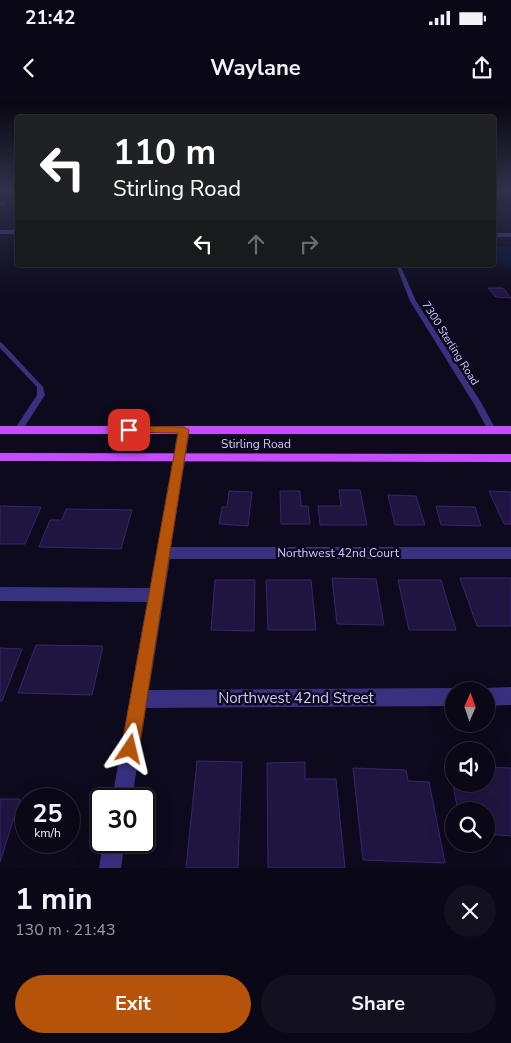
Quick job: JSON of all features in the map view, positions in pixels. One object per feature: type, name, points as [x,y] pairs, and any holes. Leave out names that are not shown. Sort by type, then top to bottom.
[{"type":"main road","name":"Stirling Road","points":[[0,430],[511,430]]},
{"type":"main road","name":"Stirling Road","points":[[0,457],[511,458]]},
{"type":"street","points":[[0,232],[15,232]]},
{"type":"street","points":[[496,235],[511,235]]},
{"type":"street","points":[[124,788],[184,430]]},
{"type":"street","name":"Northwest 42nd Court","points":[[164,553],[511,553]]},
{"type":"street","points":[[0,594],[157,595]]},
{"type":"street","points":[[495,697],[511,696]]},
{"type":"street","name":"Northwest 42nd Street","points":[[139,699],[445,697]]},
{"type":"street","points":[[110,868],[112,853]]},
{"type":"lane","name":"7300 Sterling Road","points":[[399,267],[413,301],[478,404],[492,430]]},
{"type":"lane","points":[[0,344],[40,387],[41,395],[18,430]]},
{"type":"water","points":[[496,247],[511,247],[511,267],[496,262]]},
{"type":"building","points":[[488,288],[503,288],[511,298],[496,297]]},
{"type":"building","points":[[339,490],[360,490],[367,525],[320,525],[318,506],[341,506]]},
{"type":"building","points":[[229,491],[252,492],[248,526],[219,524],[222,507],[227,507]]},
{"type":"building","points":[[280,491],[300,491],[301,506],[308,506],[310,524],[281,524]]},
{"type":"building","points":[[489,491],[511,492],[511,524],[504,524]]},
{"type":"building","points":[[388,495],[416,496],[425,525],[395,525]]},
{"type":"building","points":[[0,506],[41,507],[25,544],[0,544]]},
{"type":"building","points":[[436,506],[475,507],[481,526],[441,525]]},
{"type":"building","points":[[66,509],[132,510],[121,549],[39,547],[50,520],[62,520]]},
{"type":"building","points":[[332,578],[376,579],[384,625],[337,624]]},
{"type":"building","points":[[460,578],[511,578],[511,626],[477,626]]},
{"type":"building","points":[[215,580],[255,580],[254,631],[211,630]]},
{"type":"building","points":[[266,580],[311,580],[316,630],[268,630]]},
{"type":"building","points":[[398,580],[441,580],[456,630],[409,630]]},
{"type":"building","points":[[36,645],[103,646],[92,695],[18,693]]},
{"type":"building","points":[[0,648],[22,649],[2,701],[0,701]]},
{"type":"building","points":[[197,761],[242,762],[238,868],[186,868]]},
{"type":"building","points":[[305,762],[305,779],[336,779],[345,868],[268,868],[267,763]]},
{"type":"building","points":[[495,767],[511,768],[511,836],[495,835],[495,802],[456,802],[454,792],[495,792]]},
{"type":"building","points":[[353,768],[406,770],[408,781],[429,782],[445,863],[363,860]]},
{"type":"building","points":[[0,799],[15,799],[15,815],[0,862]]},
{"type":"route","points":[[129,430],[184,430],[130,749]]}]
